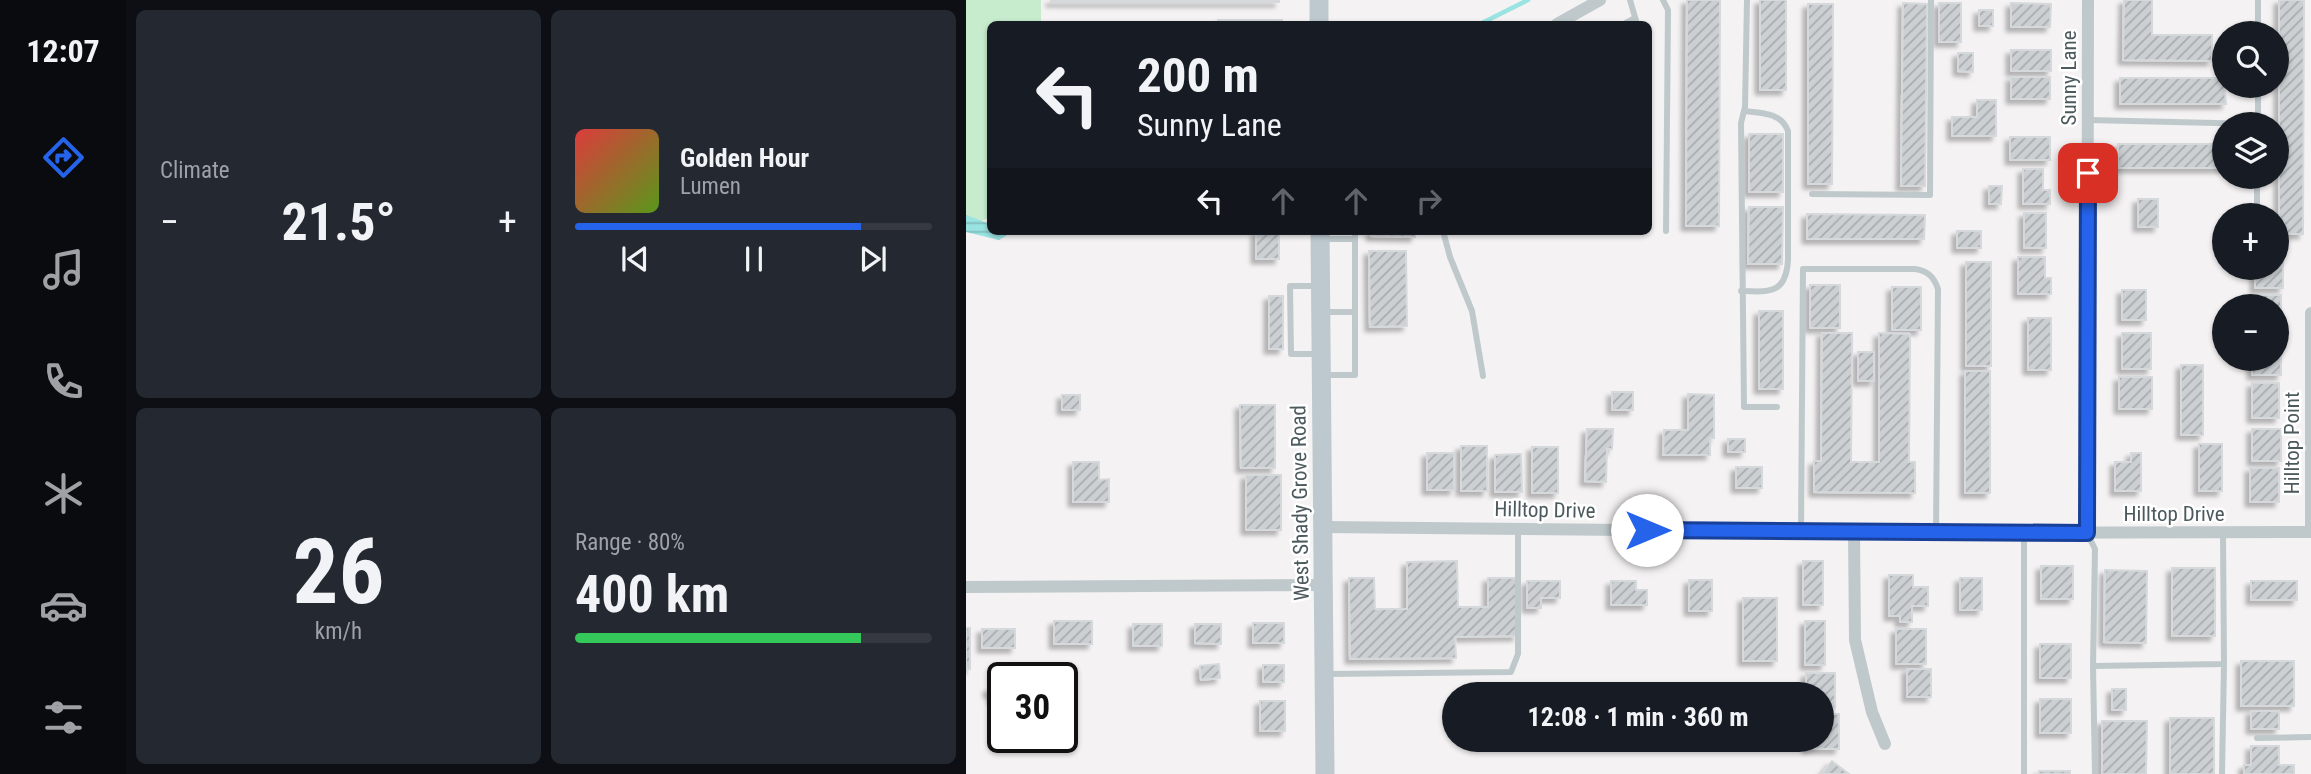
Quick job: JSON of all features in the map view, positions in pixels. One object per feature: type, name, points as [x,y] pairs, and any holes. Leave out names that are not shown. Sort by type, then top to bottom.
[{"type":"main road","points":[[1319,0],[1319,21]]},
{"type":"main road","name":"West Shady Grove Road","points":[[1320,235],[1325,774]]},
{"type":"street","points":[[1562,21],[1600,0]]},
{"type":"street","name":"Sunny Lane","points":[[2087,533],[2088,0]]},
{"type":"street","name":"Hilltop Point","points":[[2311,313],[2311,532]]},
{"type":"street","name":"Hilltop Drive","points":[[1324,527],[1936,533],[2311,532]]},
{"type":"street","points":[[1854,532],[1855,640],[1872,712],[1885,744]]},
{"type":"street","points":[[966,587],[1324,585]]},
{"type":"lane","points":[[1630,0],[1636,21]]},
{"type":"lane","points":[[1663,0],[1668,10],[1666,231]]},
{"type":"lane","points":[[1747,0],[1744,111],[1741,122],[1744,407],[1777,407]]},
{"type":"lane","points":[[1812,194],[1930,195],[1931,0]]},
{"type":"lane","points":[[2258,0],[2258,21]]},
{"type":"lane","points":[[1741,291],[1774,290],[1783,283],[1788,260],[1786,124],[1769,114],[1744,111]]},
{"type":"lane","points":[[2088,120],[2212,123]]},
{"type":"lane","points":[[1320,235],[1355,235],[1355,375],[1322,375]]},
{"type":"lane","points":[[1444,235],[1472,311],[1483,376]]},
{"type":"lane","points":[[1801,532],[1803,269],[1901,269],[1923,271],[1936,281],[1938,289],[1936,533]]},
{"type":"lane","points":[[1321,286],[1290,286],[1291,354],[1322,354]]},
{"type":"lane","points":[[1322,312],[1355,312]]},
{"type":"lane","points":[[1325,674],[1511,672],[1518,654],[1518,529]]},
{"type":"lane","points":[[2024,533],[2024,774]]},
{"type":"lane","points":[[2087,533],[2095,549],[2095,774]]},
{"type":"lane","points":[[2222,774],[2223,534]]},
{"type":"lane","points":[[2093,666],[2224,664]]},
{"type":"lane","points":[[2257,738],[2311,737]]},
{"type":"green space","points":[[966,0],[1041,0],[1041,21],[987,21],[987,218],[966,228]]},
{"type":"water","points":[[966,215],[987,223],[987,235],[1007,235],[999,240],[966,232]]},
{"type":"building","points":[[1279,0],[1279,2],[1051,2]]},
{"type":"building","points":[[1687,0],[1720,0],[1719,226],[1686,226]]},
{"type":"building","points":[[1760,0],[1786,0],[1786,90],[1760,90]]},
{"type":"building","points":[[2124,0],[2152,0],[2152,35],[2212,35],[2212,61],[2123,60]]},
{"type":"building","points":[[2279,0],[2304,0],[2303,234],[2289,234],[2289,203],[2279,203],[2279,189],[2289,189],[2289,112],[2279,112],[2279,98],[2289,98],[2289,21],[2279,21]]},
{"type":"building","points":[[1903,3],[1927,4],[1925,186],[1901,186]]},
{"type":"building","points":[[1939,3],[1961,3],[1961,42],[1939,42]]},
{"type":"building","points":[[2011,3],[2051,4],[2050,27],[2011,27]]},
{"type":"building","points":[[1808,4],[1833,4],[1832,184],[1808,184]]},
{"type":"building","points":[[1979,10],[1993,10],[1993,26],[1979,26]]},
{"type":"building","points":[[1218,20],[1282,20],[1282,21]]},
{"type":"building","points":[[2011,50],[2051,50],[2051,71],[2011,71]]},
{"type":"building","points":[[1958,53],[1973,53],[1973,72],[1958,71]]},
{"type":"building","points":[[2011,77],[2050,77],[2050,99],[2011,99]]},
{"type":"building","points":[[2120,78],[2212,78],[2212,98],[2226,98],[2226,104],[2120,104]]},
{"type":"building","points":[[1977,100],[1996,100],[1996,136],[1952,136],[1952,117],[1977,117]]},
{"type":"building","points":[[1749,134],[1783,134],[1783,192],[1749,192]]},
{"type":"building","points":[[2010,137],[2050,137],[2050,160],[2010,160]]},
{"type":"building","points":[[2118,144],[2212,144],[2212,168],[2118,168]]},
{"type":"building","points":[[2023,169],[2043,169],[2043,190],[2050,190],[2050,204],[2023,204]]},
{"type":"building","points":[[1989,186],[2002,186],[2001,204],[1989,204]]},
{"type":"building","points":[[2138,199],[2158,199],[2158,227],[2138,227]]},
{"type":"building","points":[[1749,207],[1783,207],[1782,264],[1748,264]]},
{"type":"building","points":[[2024,213],[2046,213],[2046,248],[2024,248]]},
{"type":"building","points":[[1807,214],[1925,215],[1924,239],[1807,239]]},
{"type":"building","points":[[1957,231],[1981,231],[1981,248],[1957,248]]},
{"type":"building","points":[[1256,235],[1279,235],[1279,259],[1256,259]]},
{"type":"building","points":[[1415,235],[1415,237],[1371,236]]},
{"type":"building","points":[[1369,251],[1406,251],[1407,326],[1370,327]]},
{"type":"building","points":[[2018,257],[2045,257],[2045,278],[2051,278],[2051,294],[2018,294]]},
{"type":"building","points":[[1966,262],[1991,262],[1991,366],[1966,366]]},
{"type":"building","points":[[2255,280],[2283,280],[2283,288],[2255,288]]},
{"type":"building","points":[[1810,285],[1840,285],[1840,328],[1810,328]]},
{"type":"building","points":[[1892,287],[1921,287],[1921,330],[1892,330]]},
{"type":"building","points":[[2122,290],[2146,290],[2146,320],[2122,320]]},
{"type":"building","points":[[1269,296],[1283,296],[1283,349],[1269,349]]},
{"type":"building","points":[[1759,311],[1783,311],[1783,389],[1759,389]]},
{"type":"building","points":[[2028,318],[2051,318],[2051,370],[2028,370]]},
{"type":"building","points":[[1822,333],[1852,333],[1851,462],[1879,462],[1879,333],[1910,334],[1909,462],[1915,462],[1915,493],[1814,492],[1814,461],[1821,461]]},
{"type":"building","points":[[2122,333],[2151,333],[2151,369],[2122,369]]},
{"type":"building","points":[[1858,352],[1874,352],[1874,381],[1858,381]]},
{"type":"building","points":[[2181,365],[2203,365],[2203,435],[2181,435]]},
{"type":"building","points":[[1965,371],[1990,371],[1990,493],[1965,493]]},
{"type":"building","points":[[2252,371],[2281,371],[2281,375],[2252,375]]},
{"type":"building","points":[[2119,377],[2152,377],[2152,409],[2119,409]]},
{"type":"building","points":[[2252,383],[2279,383],[2279,418],[2252,418]]},
{"type":"building","points":[[1612,392],[1633,392],[1633,410],[1612,410]]},
{"type":"building","points":[[1688,394],[1714,395],[1714,438],[1710,438],[1710,455],[1663,455],[1664,430],[1688,430]]},
{"type":"building","points":[[1062,395],[1080,395],[1080,410],[1062,410]]},
{"type":"building","points":[[1240,405],[1275,405],[1275,468],[1241,468]]},
{"type":"building","points":[[1587,429],[1613,429],[1612,449],[1607,449],[1606,482],[1585,481]]},
{"type":"building","points":[[2252,429],[2281,429],[2281,461],[2252,461]]},
{"type":"building","points":[[1728,439],[1745,439],[1745,452],[1728,452]]},
{"type":"building","points":[[2199,444],[2222,444],[2222,491],[2199,491]]},
{"type":"building","points":[[1461,446],[1487,446],[1487,491],[1461,491]]},
{"type":"building","points":[[1532,447],[1558,447],[1558,493],[1532,493]]},
{"type":"building","points":[[1427,453],[1454,453],[1454,490],[1427,490]]},
{"type":"building","points":[[2131,453],[2141,453],[2141,491],[2115,491],[2115,462],[2131,462]]},
{"type":"building","points":[[1521,454],[1522,492],[1495,492],[1495,455]]},
{"type":"building","points":[[1073,462],[1099,462],[1099,480],[1109,479],[1109,502],[1073,502]]},
{"type":"building","points":[[1736,467],[1762,467],[1762,488],[1736,488]]},
{"type":"building","points":[[2250,468],[2279,468],[2279,502],[2250,502]]},
{"type":"building","points":[[1246,475],[1281,475],[1281,530],[1246,530]]},
{"type":"building","points":[[1457,561],[1458,607],[1488,607],[1488,578],[1516,578],[1517,636],[1455,637],[1456,658],[1350,659],[1349,578],[1374,578],[1375,609],[1407,609],[1407,562]]},
{"type":"building","points":[[1803,561],[1823,561],[1823,605],[1803,605]]},
{"type":"building","points":[[2041,566],[2073,566],[2073,599],[2041,599]]},
{"type":"building","points":[[2172,568],[2215,568],[2215,636],[2172,636]]},
{"type":"building","points":[[2105,570],[2147,571],[2146,643],[2104,642]]},
{"type":"building","points":[[1889,575],[1913,575],[1913,587],[1928,587],[1928,606],[1912,606],[1912,622],[1900,622],[1900,616],[1889,616]]},
{"type":"building","points":[[1960,578],[1982,578],[1982,610],[1960,610]]},
{"type":"building","points":[[1689,580],[1712,580],[1712,611],[1689,611]]},
{"type":"building","points":[[1527,581],[1560,581],[1560,598],[1541,598],[1541,608],[1527,608]]},
{"type":"building","points":[[1611,581],[1636,581],[1636,590],[1647,590],[1647,605],[1611,605]]},
{"type":"building","points":[[2251,581],[2297,581],[2297,600],[2251,600]]},
{"type":"building","points":[[1743,598],[1777,598],[1777,661],[1743,661]]},
{"type":"building","points":[[1054,621],[1092,621],[1092,644],[1054,644]]},
{"type":"building","points":[[1805,621],[1825,621],[1825,665],[1805,665]]},
{"type":"building","points":[[1253,623],[1284,623],[1284,643],[1253,643]]},
{"type":"building","points":[[1133,624],[1162,624],[1162,646],[1133,646]]},
{"type":"building","points":[[1195,624],[1221,624],[1221,644],[1195,643]]},
{"type":"building","points":[[966,628],[970,628],[970,669],[966,669]]},
{"type":"building","points":[[982,629],[1015,629],[1015,648],[982,648]]},
{"type":"building","points":[[1896,629],[1926,629],[1926,664],[1896,664]]},
{"type":"building","points":[[2040,644],[2071,644],[2071,678],[2040,678]]},
{"type":"building","points":[[2241,661],[2294,661],[2294,706],[2241,706]]},
{"type":"building","points":[[1219,664],[1220,678],[1201,680],[1200,666]]},
{"type":"building","points":[[1263,665],[1284,665],[1284,682],[1263,682]]},
{"type":"building","points":[[1907,669],[1931,669],[1931,697],[1907,697]]},
{"type":"building","points":[[1806,673],[1835,673],[1835,708],[1834,682],[1806,682]]},
{"type":"building","points":[[2112,689],[2126,689],[2126,710],[2112,710]]},
{"type":"building","points":[[2040,699],[2071,699],[2071,733],[2040,733]]},
{"type":"building","points":[[1260,701],[1285,701],[1285,731],[1260,731]]},
{"type":"building","points":[[2251,711],[2279,711],[2279,729],[2251,729]]},
{"type":"building","points":[[1834,714],[1839,714],[1839,749],[1834,749]]},
{"type":"building","points":[[2170,718],[2214,718],[2214,774],[2170,774]]},
{"type":"building","points":[[2102,721],[2147,721],[2146,774],[2102,774]]},
{"type":"building","points":[[2251,746],[2279,746],[2279,765],[2294,765],[2294,774],[2244,774],[2244,765],[2251,765]]},
{"type":"building","points":[[1832,761],[1849,774],[1822,774]]},
{"type":"building","points":[[2039,771],[2070,771],[2070,774],[2039,774]]},
{"type":"waterway","points":[[1486,21],[1528,0]]},
{"type":"route","points":[[1647,530],[2087,533],[2088,173]]}]
